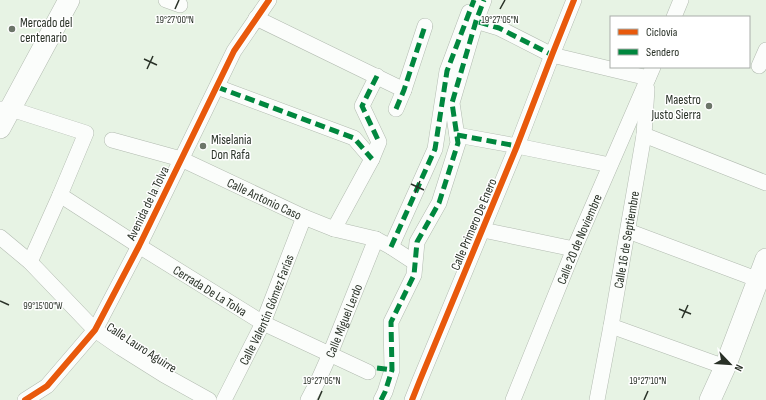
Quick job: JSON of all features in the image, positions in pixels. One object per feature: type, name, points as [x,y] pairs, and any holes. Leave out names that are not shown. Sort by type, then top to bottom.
[{"type":"street","points":[[0,128],[5,109],[69,0]]},
{"type":"street","name":"Avenida de la Tolva","points":[[25,400],[47,386],[95,330],[139,246],[234,51],[269,0]]},
{"type":"street","points":[[396,250],[435,149],[448,72],[474,0]]},
{"type":"street","points":[[382,400],[386,392],[392,370],[391,322],[414,275],[417,242],[439,203],[458,143],[452,103],[476,21],[484,0]]},
{"type":"street","points":[[552,55],[574,0]]},
{"type":"street","points":[[674,16],[681,0]]},
{"type":"street","points":[[256,18],[404,90]]},
{"type":"street","points":[[479,22],[499,28],[552,55],[610,66]]},
{"type":"street","points":[[396,109],[404,90],[425,26]]},
{"type":"street","points":[[759,66],[766,50]]},
{"type":"street","name":"Calle Primero De Enero","points":[[412,400],[483,230],[552,55]]},
{"type":"street","points":[[623,68],[650,73]]},
{"type":"street","name":"Calle 16 de Septiembre","points":[[597,400],[644,135],[650,73]]},
{"type":"street","name":"Calle 20 de Noviembre","points":[[513,400],[574,249],[650,73]]},
{"type":"street","points":[[334,229],[372,159],[379,142],[362,106],[377,76]]},
{"type":"street","points":[[217,87],[354,138],[372,159]]},
{"type":"street","points":[[5,109],[86,133],[60,196],[30,262]]},
{"type":"street","points":[[457,135],[610,165]]},
{"type":"street","points":[[644,135],[766,183]]},
{"type":"street","name":"Calle Antonio Caso","points":[[112,140],[181,160],[304,217],[334,229],[376,239],[414,262]]},
{"type":"street","name":"Cerrada De La Tolva","points":[[60,196],[263,323],[330,354],[373,370],[392,370]]},
{"type":"street","name":"Calle Valentín Gómez Farías","points":[[224,400],[263,323],[304,217]]},
{"type":"street","points":[[483,230],[574,249]]},
{"type":"street","points":[[628,230],[759,280]]},
{"type":"street","name":"Calle Lauro Aguirre","points":[[0,237],[30,262],[95,330],[164,375],[209,400]]},
{"type":"street","name":"Calle Miguel Lerdo","points":[[308,400],[318,382],[330,354],[376,239]]},
{"type":"street","points":[[710,400],[725,367],[766,259]]},
{"type":"street","points":[[611,326],[725,367]]},
{"type":"marked path","points":[[391,247],[435,149],[447,71],[474,0]]},
{"type":"marked path","points":[[381,400],[392,370],[391,322],[414,275],[417,242],[439,203],[458,143],[452,103],[476,21],[484,0]]},
{"type":"marked path","points":[[479,22],[499,28],[552,55]]},
{"type":"marked path","points":[[396,109],[404,90],[425,26]]},
{"type":"marked path","points":[[377,76],[362,106],[379,142]]},
{"type":"marked path","points":[[217,87],[354,138],[372,159]]},
{"type":"marked path","points":[[457,135],[517,146]]},
{"type":"marked path","points":[[377,368],[392,370]]},
{"type":"cycle path","points":[[25,400],[47,386],[95,330],[139,246],[234,51],[269,0]]},
{"type":"cycle path","points":[[412,400],[517,146],[574,0]]},
{"type":"place","name":"Mercado del centenario","points":[[12,29]]},
{"type":"place","name":"Maestro Justo Sierra","points":[[709,106]]},
{"type":"place","name":"Miselania Don Rafa","points":[[203,146]]}]
